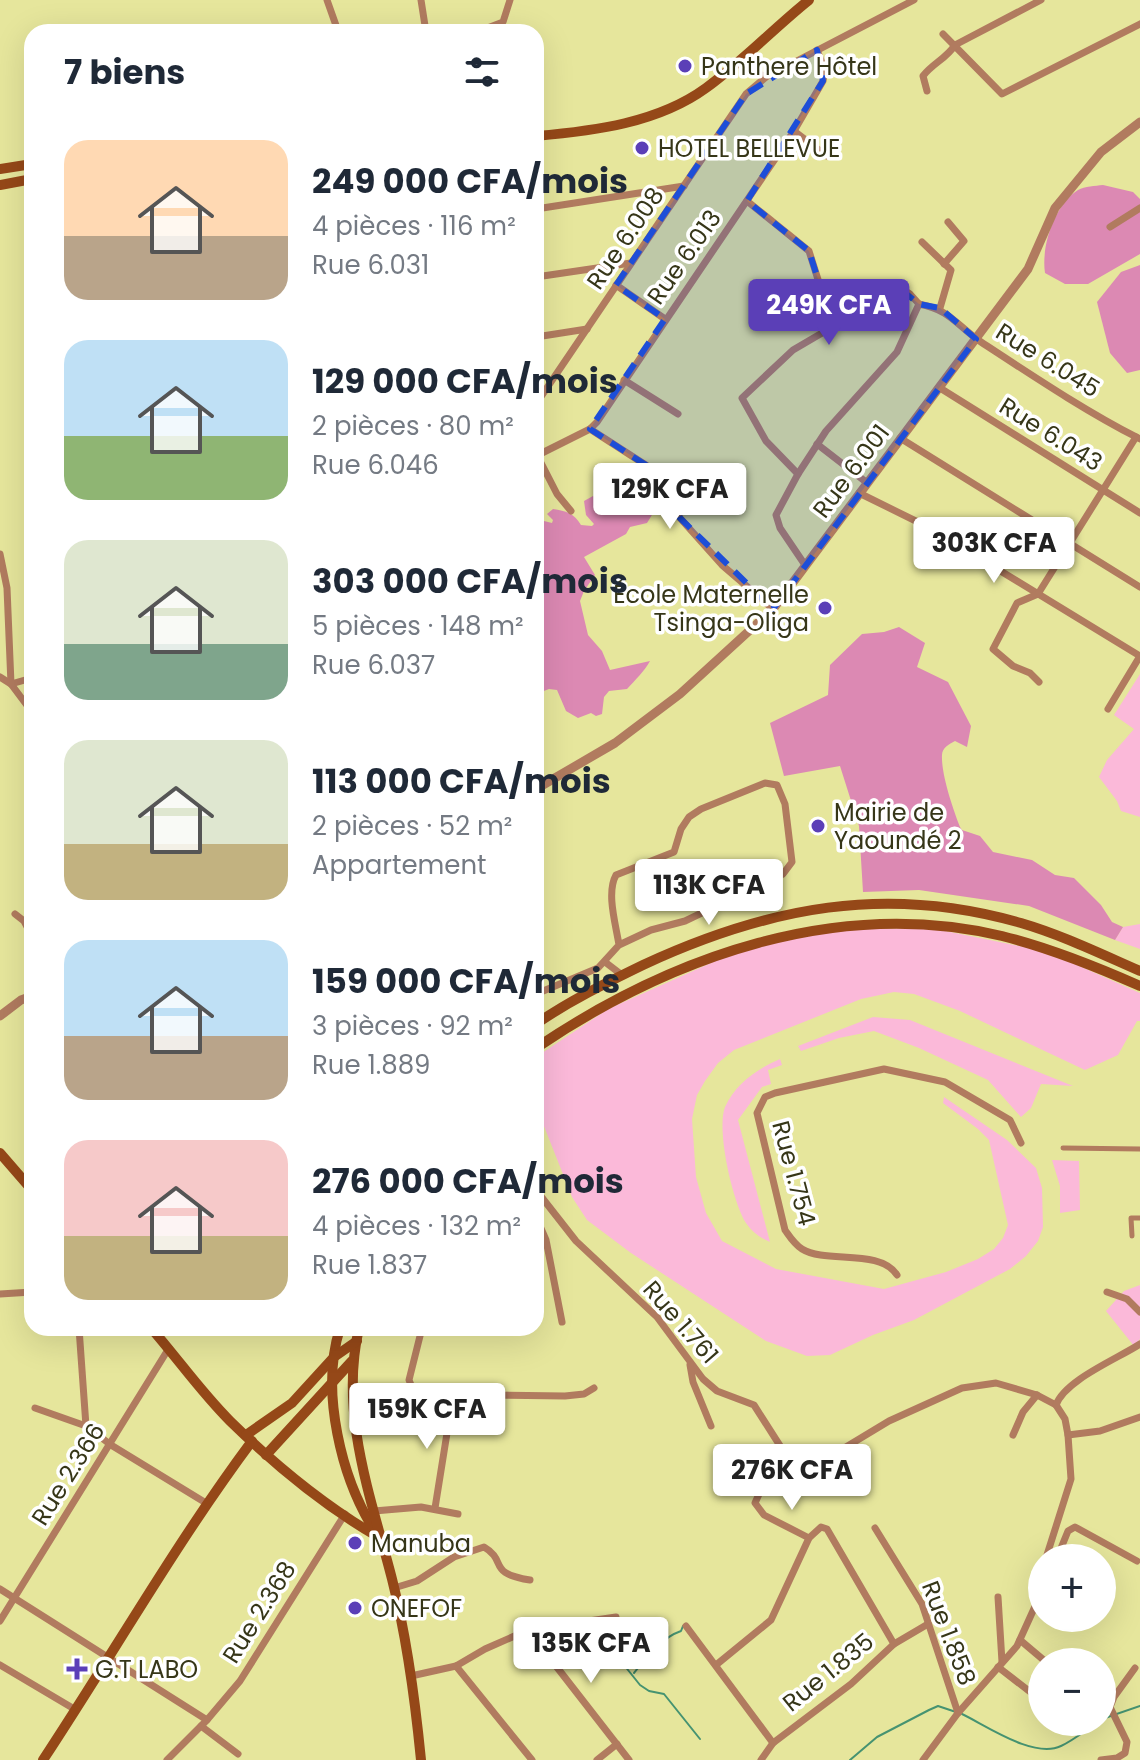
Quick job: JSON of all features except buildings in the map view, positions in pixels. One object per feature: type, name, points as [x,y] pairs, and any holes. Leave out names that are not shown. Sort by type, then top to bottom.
[{"type":"main road","points":[[544,135],[625,124],[664,111],[704,89],[809,0]]},
{"type":"main road","points":[[0,169],[24,165]]},
{"type":"main road","points":[[0,185],[24,180]]},
{"type":"main road","points":[[544,1019],[622,975],[727,929],[804,910],[871,903],[930,906],[1020,923],[1068,939],[1140,971]]},
{"type":"main road","points":[[544,1043],[618,997],[720,953],[768,939],[838,926],[936,925],[1002,936],[1080,960],[1140,986]]},
{"type":"main road","points":[[0,1154],[24,1181]]},
{"type":"main road","points":[[158,1336],[194,1381],[266,1455],[380,1538]]},
{"type":"main road","points":[[338,1336],[331,1382],[348,1479],[364,1514],[380,1538]]},
{"type":"main road","points":[[358,1336],[352,1361],[354,1420],[360,1457],[394,1588],[411,1676],[421,1760]]},
{"type":"main road","points":[[43,1760],[249,1438],[292,1403],[334,1357],[357,1341]]},
{"type":"main road","points":[[266,1455],[352,1361]]},
{"type":"street","points":[[327,0],[334,24]]},
{"type":"street","points":[[421,0],[425,24]]},
{"type":"street","points":[[498,24],[503,22],[510,0]]},
{"type":"street","name":"Rue 6.008","points":[[544,392],[746,94],[766,77],[914,0]]},
{"type":"street","points":[[927,91],[923,76],[931,66],[947,57],[955,45],[1041,0]]},
{"type":"street","points":[[943,34],[1002,94],[1140,24]]},
{"type":"street","name":"Rue 6.013","points":[[544,451],[590,429],[747,201],[823,81],[825,70],[817,50]]},
{"type":"street","points":[[737,63],[766,77]]},
{"type":"street","name":"Rue 6.001","points":[[544,784],[615,743],[680,694],[773,609],[1028,269],[1055,208],[1101,152],[1140,122]]},
{"type":"street","points":[[794,131],[827,156]]},
{"type":"street","points":[[544,208],[684,186]]},
{"type":"street","points":[[747,201],[809,251],[833,327]]},
{"type":"street","points":[[1110,227],[1140,208]]},
{"type":"street","points":[[944,264],[964,241],[948,222]]},
{"type":"street","points":[[798,474],[766,441],[742,398],[793,350],[863,309],[882,289],[894,284],[919,304],[940,308],[951,270],[922,242]]},
{"type":"street","points":[[544,276],[631,263]]},
{"type":"street","points":[[616,285],[665,319]]},
{"type":"street","points":[[805,565],[780,528],[776,515],[817,444],[865,385],[897,352],[919,304]]},
{"type":"street","name":"Rue 6.045","points":[[940,308],[976,339],[1138,438]]},
{"type":"street","points":[[544,336],[587,329]]},
{"type":"street","points":[[624,380],[678,414]]},
{"type":"street","name":"Rue 6.043","points":[[940,388],[1140,513]]},
{"type":"street","points":[[590,429],[655,471],[680,518],[722,565],[773,609]]},
{"type":"street","points":[[900,438],[1140,587]]},
{"type":"street","points":[[1039,682],[993,649],[1017,603],[1038,594],[1138,438]]},
{"type":"street","points":[[817,444],[866,482]]},
{"type":"street","points":[[544,470],[571,511]]},
{"type":"street","points":[[859,493],[930,528],[1140,656],[1108,709]]},
{"type":"street","points":[[0,554],[7,588],[11,684]]},
{"type":"street","points":[[0,677],[11,684],[24,701]]},
{"type":"street","points":[[11,684],[24,680]]},
{"type":"street","points":[[544,991],[598,968],[619,945],[651,930],[685,921],[783,874],[792,862],[785,804],[777,785],[765,783],[701,809],[689,817],[681,829],[674,852],[616,875],[612,892],[619,945]]},
{"type":"street","points":[[15,914],[24,921]]},
{"type":"street","points":[[605,962],[622,975]]},
{"type":"street","points":[[0,1016],[24,999]]},
{"type":"street","name":"Rue 1.754","points":[[897,1275],[886,1264],[804,1251],[792,1242],[785,1230],[757,1113],[765,1097],[884,1069],[900,1070],[945,1082],[1010,1120],[1021,1143]]},
{"type":"street","points":[[1063,1148],[1140,1149]]},
{"type":"street","name":"Rue 1.761","points":[[544,1200],[576,1241],[657,1317],[717,1391],[754,1405],[784,1452],[791,1457]]},
{"type":"street","points":[[1132,1236],[1131,1218],[1140,1218]]},
{"type":"street","points":[[544,1235],[562,1322]]},
{"type":"street","points":[[0,1294],[24,1292]]},
{"type":"street","points":[[1107,1292],[1127,1299],[1140,1312]]},
{"type":"street","points":[[80,1336],[86,1426]]},
{"type":"street","points":[[416,1397],[409,1380],[420,1336]]},
{"type":"street","points":[[1056,1405],[1060,1395],[1071,1385],[1140,1344]]},
{"type":"street","name":"Rue 2.366","points":[[0,1621],[169,1348]]},
{"type":"street","points":[[689,1360],[693,1382],[711,1426]]},
{"type":"street","points":[[809,1538],[764,1515],[755,1503],[773,1467],[791,1457],[831,1456],[889,1421],[962,1388],[996,1383],[1037,1395],[1056,1405],[1065,1419],[1071,1479],[1050,1544]]},
{"type":"street","points":[[354,1420],[416,1397],[452,1402],[462,1398],[498,1395],[565,1396],[584,1394],[594,1388]]},
{"type":"street","points":[[1013,1435],[1023,1412],[1037,1395]]},
{"type":"street","points":[[435,1508],[452,1402]]},
{"type":"street","points":[[35,1408],[86,1426],[111,1445],[206,1503]]},
{"type":"street","points":[[1068,1435],[1100,1431],[1140,1417]]},
{"type":"street","points":[[374,1511],[435,1508],[458,1514]]},
{"type":"street","name":"Rue 2.368","points":[[167,1760],[240,1681],[345,1514]]},
{"type":"street","points":[[716,1665],[771,1620],[809,1538],[821,1527],[827,1529],[894,1644]]},
{"type":"street","points":[[1063,1544],[1068,1531],[1075,1527],[1106,1544]]},
{"type":"street","name":"Rue 1.858","points":[[875,1528],[916,1591],[958,1713]]},
{"type":"street","points":[[394,1588],[417,1581],[454,1557],[484,1547],[489,1549],[502,1573],[530,1580]]},
{"type":"street","points":[[1116,1549],[1137,1561]]},
{"type":"street","points":[[0,1589],[111,1657],[204,1723],[238,1754]]},
{"type":"street","points":[[998,1597],[1000,1664],[1028,1689]]},
{"type":"street","points":[[411,1676],[456,1666],[528,1630],[616,1617]]},
{"type":"street","points":[[923,1760],[1020,1640],[1028,1622]]},
{"type":"street","name":"Rue 1.835","points":[[761,1760],[773,1743],[851,1684],[894,1644],[928,1624]]},
{"type":"street","points":[[686,1626],[773,1743]]},
{"type":"street","points":[[528,1630],[629,1760]]},
{"type":"street","points":[[1020,1640],[1029,1648]]},
{"type":"street","points":[[0,1665],[76,1710]]},
{"type":"street","points":[[456,1666],[532,1760]]},
{"type":"street","points":[[1101,1760],[1117,1758],[1125,1753],[1127,1742],[1110,1707],[1135,1668]]},
{"type":"street","points":[[597,1760],[617,1744]]},
{"type":"highlighted area","points":[[817,50],[823,81],[747,201],[809,251],[833,327],[894,284],[919,304],[940,308],[976,339],[773,609],[680,518],[655,471],[590,429],[665,319],[616,285],[746,94]]},
{"type":"shaded area","points":[[1103,185],[1133,192],[1140,199],[1140,254],[1088,284],[1065,284],[1045,273],[1045,251],[1051,227],[1070,197],[1081,189]]},
{"type":"shaded area","points":[[1140,265],[1140,370],[1127,373],[1110,353],[1097,302],[1121,272]]},
{"type":"shaded area","points":[[614,487],[625,487],[635,493],[643,489],[653,493],[661,488],[663,497],[647,523],[630,527],[626,534],[584,557],[595,575],[580,601],[588,635],[602,651],[610,670],[650,661],[627,689],[609,691],[604,697],[602,714],[596,716],[591,713],[578,718],[566,711],[557,690],[544,691],[544,521],[552,523],[547,514],[553,509],[569,513],[581,525],[592,526],[594,524],[586,515],[584,501],[593,496],[601,501],[603,492]]},
{"type":"shaded area","points":[[899,627],[925,643],[917,667],[948,682],[971,726],[967,747],[955,741],[945,748],[942,755],[948,791],[962,830],[980,836],[993,852],[1032,860],[1055,875],[1074,878],[1101,905],[1112,922],[1123,927],[1115,940],[1029,906],[919,890],[863,892],[859,826],[840,766],[784,776],[770,723],[828,695],[830,665],[862,634]]},
{"type":"shaded area","points":[[1140,674],[1140,817],[1121,811],[1099,777],[1107,760],[1134,729],[1114,715]]},
{"type":"shaded area","points":[[1140,924],[1140,949],[1115,940],[1123,927]]},
{"type":"shaded area","points":[[931,928],[1029,948],[1075,964],[1140,993],[1140,1021],[1137,1021],[1118,1055],[1085,1070],[960,1011],[914,994],[894,992],[861,999],[734,1050],[718,1063],[697,1095],[692,1119],[696,1177],[706,1213],[722,1241],[776,1269],[884,1289],[946,1272],[994,1249],[1008,1225],[989,1140],[943,1103],[944,1097],[1007,1140],[1036,1168],[1042,1188],[1043,1227],[1038,1241],[1026,1256],[1010,1269],[914,1320],[830,1355],[807,1356],[766,1341],[631,1253],[587,1220],[572,1197],[544,1126],[544,1052],[608,1009],[722,958],[774,941],[843,929]]},
{"type":"shaded area","points":[[873,1017],[910,1020],[1073,1086],[1041,1084],[1031,1108],[1021,1117],[988,1080],[874,1031],[839,1038],[801,1051],[798,1046]]},
{"type":"shaded area","points":[[780,1059],[782,1065],[768,1070],[771,1084],[762,1087],[738,1120],[770,1242],[746,1223],[736,1200],[724,1149],[723,1118],[725,1107],[741,1084],[755,1072]]},
{"type":"shaded area","points":[[1052,1160],[1079,1161],[1080,1210],[1060,1213],[1060,1186]]},
{"type":"shaded area","points":[[1140,1285],[1140,1339],[1134,1346],[1106,1311],[1124,1291]]},
{"type":"waterway","points":[[602,1624],[608,1645],[640,1685],[649,1691],[664,1694],[700,1739]]},
{"type":"waterway","points":[[634,1673],[655,1649],[681,1631],[683,1626]]},
{"type":"waterway","points":[[850,1760],[877,1737],[929,1710],[938,1706],[956,1712]]},
{"type":"waterway","points":[[1116,1714],[1140,1706]]},
{"type":"waterway","points":[[962,1714],[1024,1745],[1038,1748],[1061,1746],[1078,1736]]},
{"type":"place","name":"Panthere Hôtel","points":[[685,66]]},
{"type":"place","name":"HOTEL BELLEVUE","points":[[642,148]]},
{"type":"place","name":"École Maternelle Tsinga-Oliga","points":[[825,608]]},
{"type":"place","name":"Mairie de Yaoundé 2","points":[[818,826]]},
{"type":"place","name":"Manuba","points":[[355,1543]]},
{"type":"place","name":"ONEFOF","points":[[355,1608]]},
{"type":"place","name":"G.T LABO","points":[[77,1669]]}]
